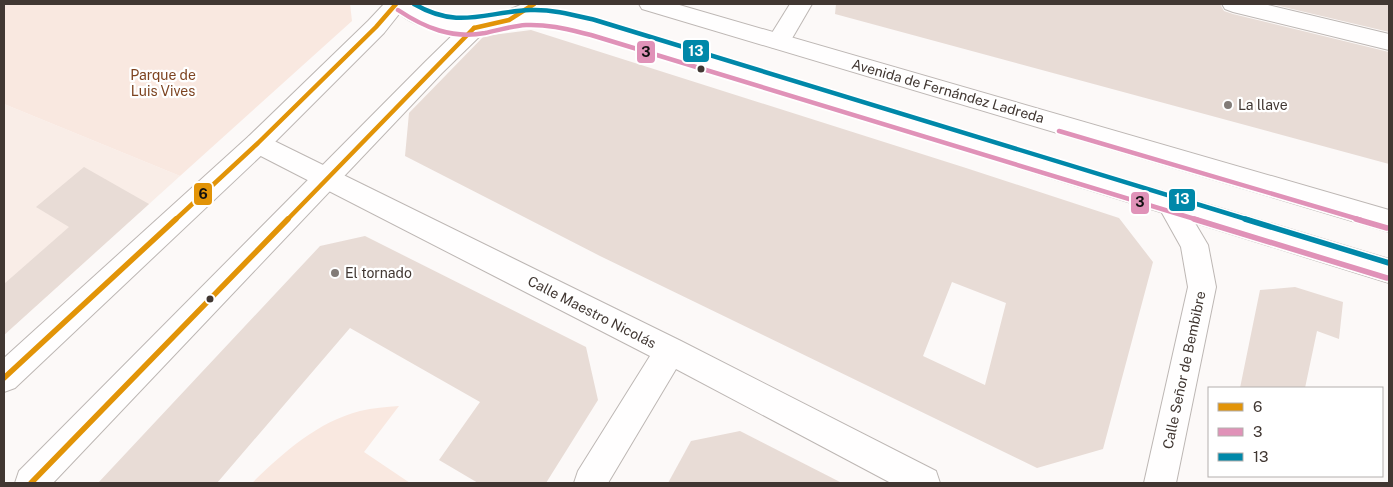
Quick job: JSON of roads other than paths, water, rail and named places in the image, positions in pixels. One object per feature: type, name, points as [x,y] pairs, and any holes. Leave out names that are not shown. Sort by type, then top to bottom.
[{"type":"main road","points":[[4,378],[258,143],[376,27],[396,4]]},
{"type":"main road","points":[[402,4],[416,16],[447,27],[474,28],[532,17],[571,23],[612,33],[1389,271]]},
{"type":"main road","points":[[510,20],[534,4]]},
{"type":"main road","name":"Avenida de Fernández Ladreda","points":[[650,4],[1389,221]]},
{"type":"main road","points":[[779,41],[801,4]]},
{"type":"main road","points":[[1233,4],[1389,42]]},
{"type":"main road","points":[[31,483],[474,28]]},
{"type":"main road","name":"Calle Maestro Nicolás","points":[[258,143],[670,351],[924,483]]},
{"type":"main road","name":"Calle Señor de Bembibre","points":[[1160,483],[1202,286],[1194,245],[1170,204]]},
{"type":"main road","points":[[590,483],[670,351]]},
{"type":"place","name":"La llave","points":[[1228,105]]},
{"type":"place","name":"El tornado","points":[[335,273]]},
{"type":"park label","name":"Parque de Luis Vives","points":[[163,84]]}]
